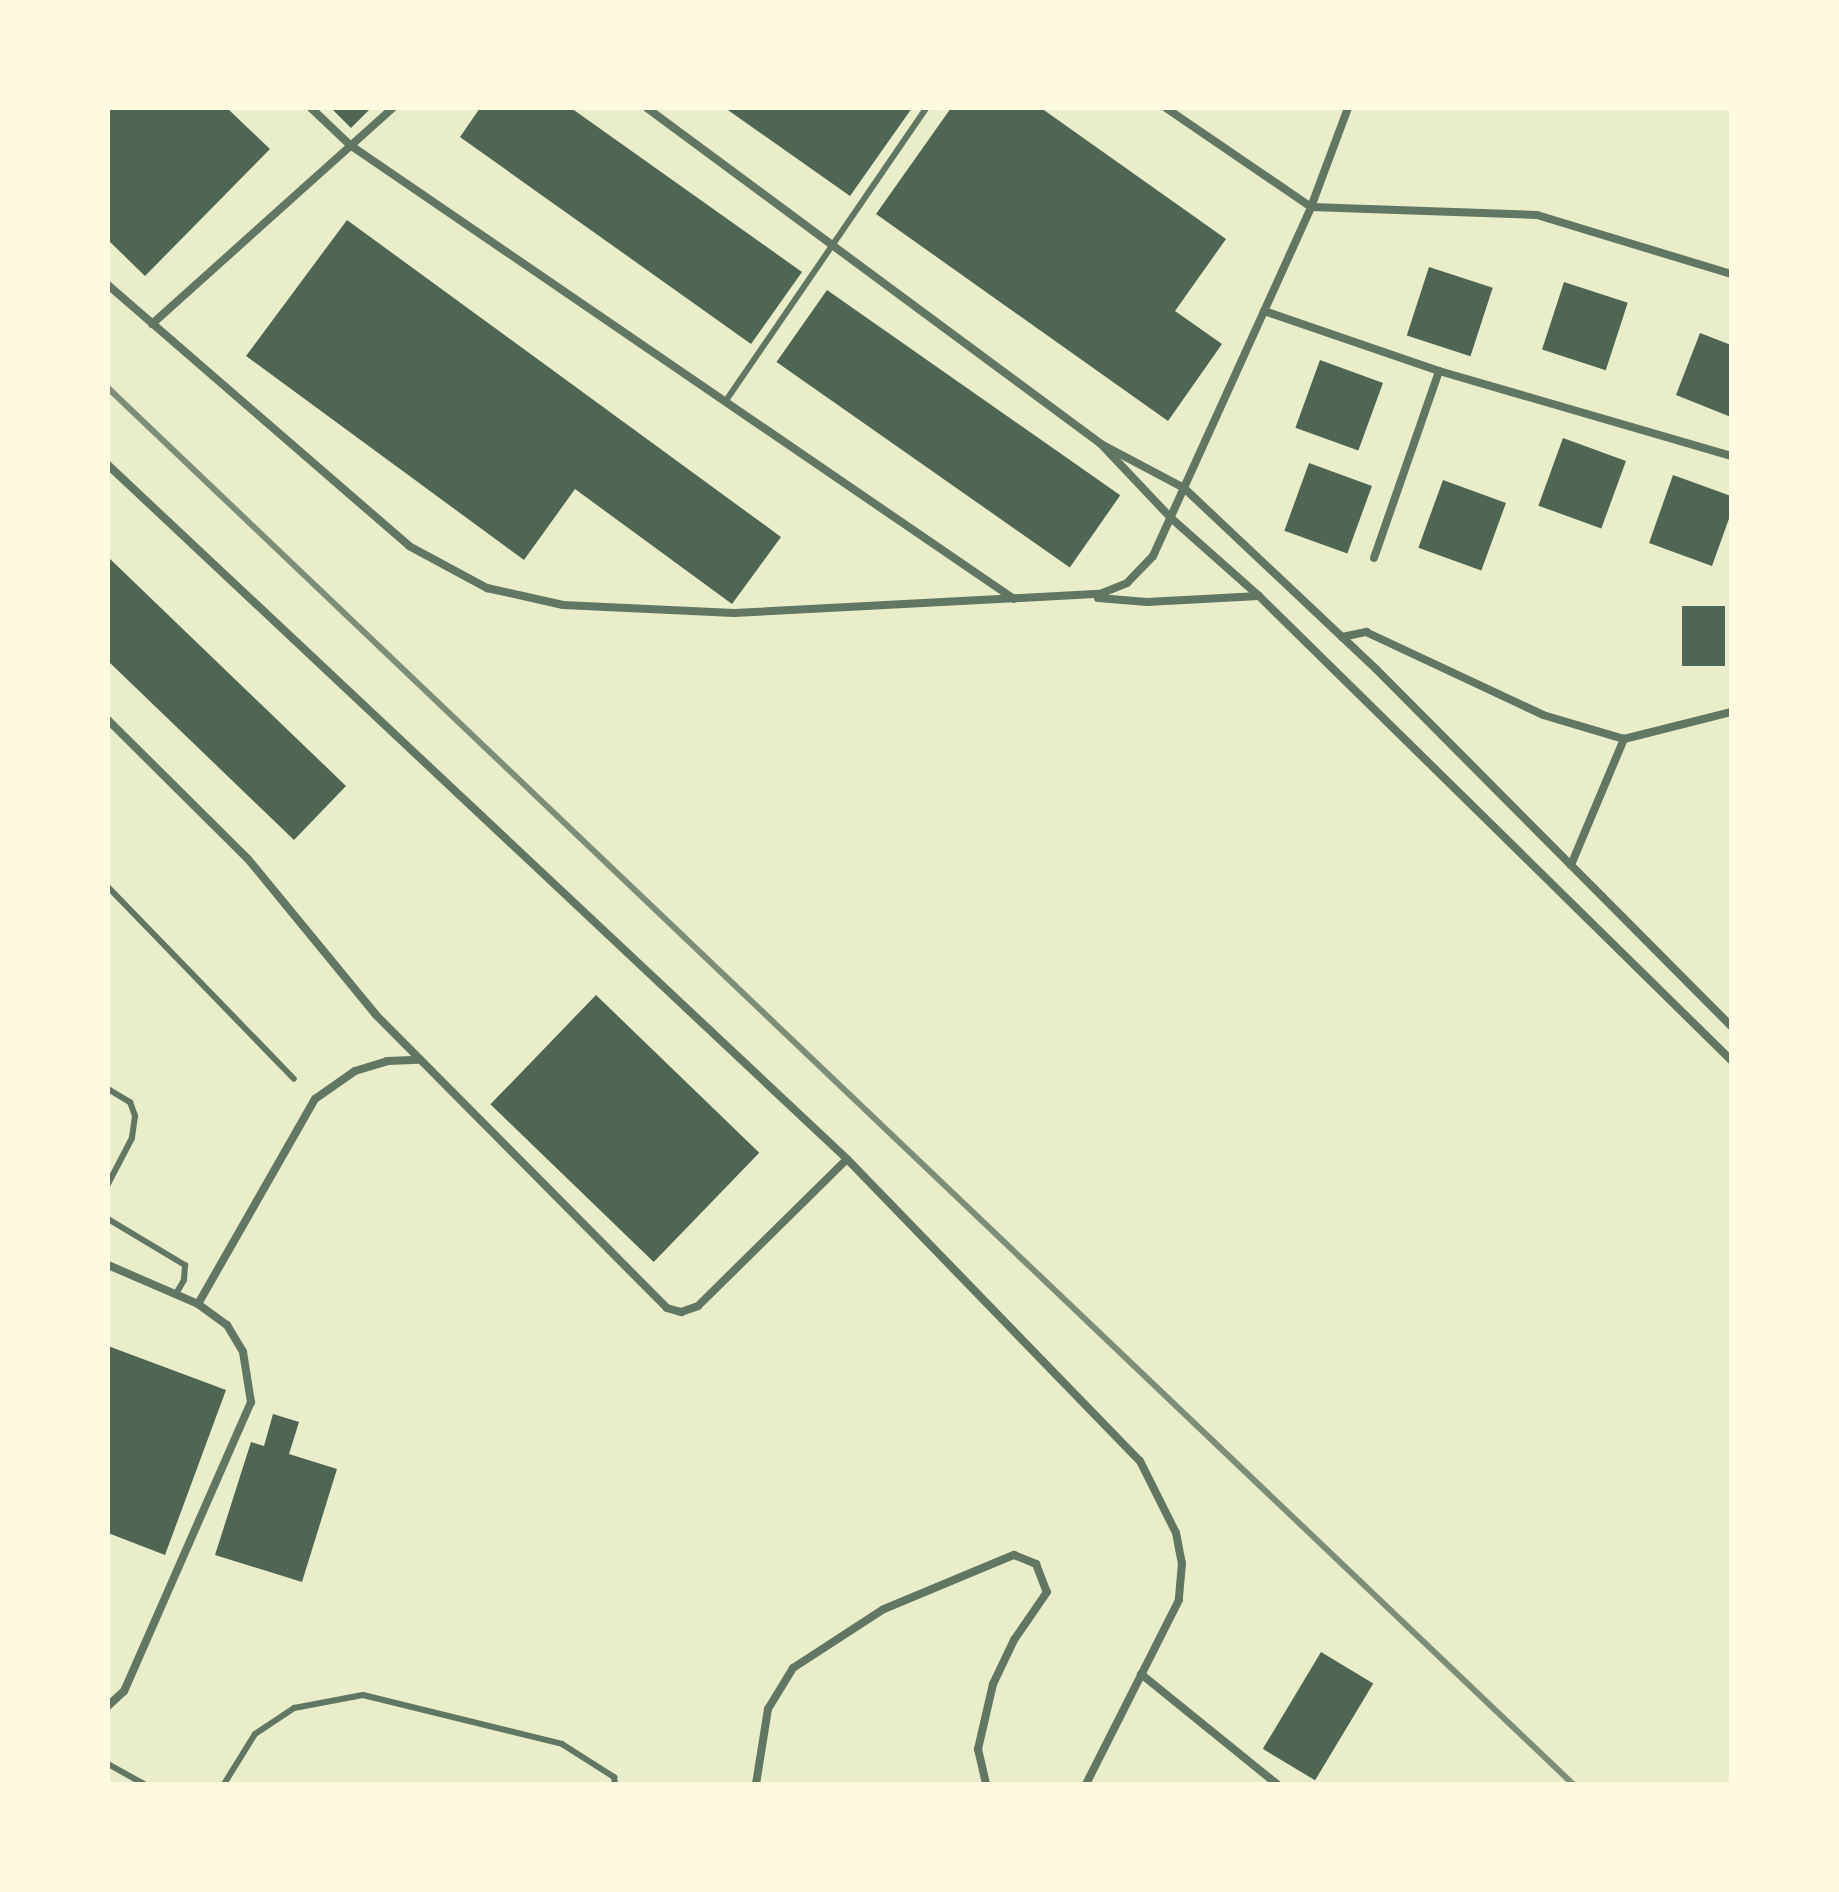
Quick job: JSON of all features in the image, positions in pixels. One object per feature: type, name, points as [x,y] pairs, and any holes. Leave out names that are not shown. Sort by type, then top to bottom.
[{"type":"street","points":[[311,108],[350,145],[1015,600]]},
{"type":"street","points":[[152,324],[393,108]]},
{"type":"street","points":[[647,108],[834,242],[1101,444],[1184,488],[1342,637],[1731,1026]]},
{"type":"street","points":[[1166,108],[1311,207],[1537,215],[1731,274]]},
{"type":"street","points":[[108,285],[409,546],[487,588],[563,605],[734,613],[1086,596],[1115,590],[1137,575],[1171,518],[1311,207],[1348,108]]},
{"type":"street","points":[[1264,311],[1439,371],[1731,456]]},
{"type":"street","points":[[1374,558],[1439,371]]},
{"type":"street","points":[[1101,444],[1171,518],[1259,596],[1731,1060]]},
{"type":"street","points":[[108,465],[847,1159],[1125,1443],[1153,1481],[1176,1533],[1182,1582],[1179,1600],[1086,1784]]},
{"type":"street","points":[[1086,596],[1147,602],[1259,596]]},
{"type":"street","points":[[1342,637],[1366,632],[1543,715],[1624,739],[1731,712]]},
{"type":"street","points":[[108,720],[248,859],[376,1015],[674,1311],[698,1306],[847,1159]]},
{"type":"street","points":[[1571,865],[1624,739]]},
{"type":"street","points":[[198,1304],[315,1099],[363,1068],[421,1060]]},
{"type":"street","points":[[108,1265],[198,1304],[236,1337],[251,1402],[124,1691],[108,1706]]},
{"type":"street","points":[[756,1784],[768,1709],[793,1668],[884,1609],[1014,1555],[1036,1564],[1047,1592],[1014,1640],[993,1684],[978,1749],[986,1784]]},
{"type":"street","points":[[1141,1674],[1277,1784]]},
{"type":"lane","points":[[725,402],[926,108]]},
{"type":"lane","points":[[108,887],[294,1079]]},
{"type":"lane","points":[[108,1089],[130,1102],[135,1116],[132,1138],[108,1184]]},
{"type":"lane","points":[[108,1219],[185,1265],[184,1280],[176,1294]]},
{"type":"lane","points":[[224,1784],[255,1734],[294,1708],[363,1695],[562,1744],[614,1777],[615,1784]]},
{"type":"lane","points":[[108,1764],[144,1784]]},
{"type":"building","points":[[108,108],[227,108],[270,149],[145,276],[108,240]]},
{"type":"building","points":[[331,108],[371,108],[351,128]]},
{"type":"building","points":[[480,108],[571,108],[802,272],[751,344],[460,137]]},
{"type":"building","points":[[725,108],[912,108],[850,196]]},
{"type":"building","points":[[951,108],[1041,108],[1226,239],[1175,311],[1222,344],[1168,421],[876,214]]},
{"type":"building","points":[[347,220],[781,537],[732,604],[575,489],[524,560],[246,356]]},
{"type":"building","points":[[1429,267],[1493,288],[1470,356],[1407,335]]},
{"type":"building","points":[[1564,282],[1628,303],[1606,370],[1542,350]]},
{"type":"building","points":[[827,290],[1120,495],[1070,567],[777,362]]},
{"type":"building","points":[[1700,333],[1731,345],[1731,417],[1676,395]]},
{"type":"building","points":[[1320,360],[1383,383],[1358,451],[1295,428]]},
{"type":"building","points":[[1563,438],[1626,461],[1601,529],[1538,506]]},
{"type":"building","points":[[1309,463],[1372,486],[1347,554],[1284,531]]},
{"type":"building","points":[[1673,475],[1731,496],[1731,513],[1712,566],[1649,543]]},
{"type":"building","points":[[1443,480],[1506,503],[1481,571],[1418,548]]},
{"type":"building","points":[[108,557],[346,786],[294,840],[108,661]]},
{"type":"building","points":[[1682,606],[1725,606],[1725,666],[1682,666]]},
{"type":"building","points":[[596,995],[759,1153],[654,1262],[490,1104]]},
{"type":"building","points":[[108,1346],[226,1390],[165,1555],[108,1533]]},
{"type":"building","points":[[273,1414],[299,1422],[289,1454],[337,1469],[302,1582],[215,1555],[251,1442],[264,1446]]},
{"type":"building","points":[[1321,1652],[1373,1683],[1315,1780],[1263,1749]]},
{"type":"railway","points":[[108,388],[1573,1784]]}]
